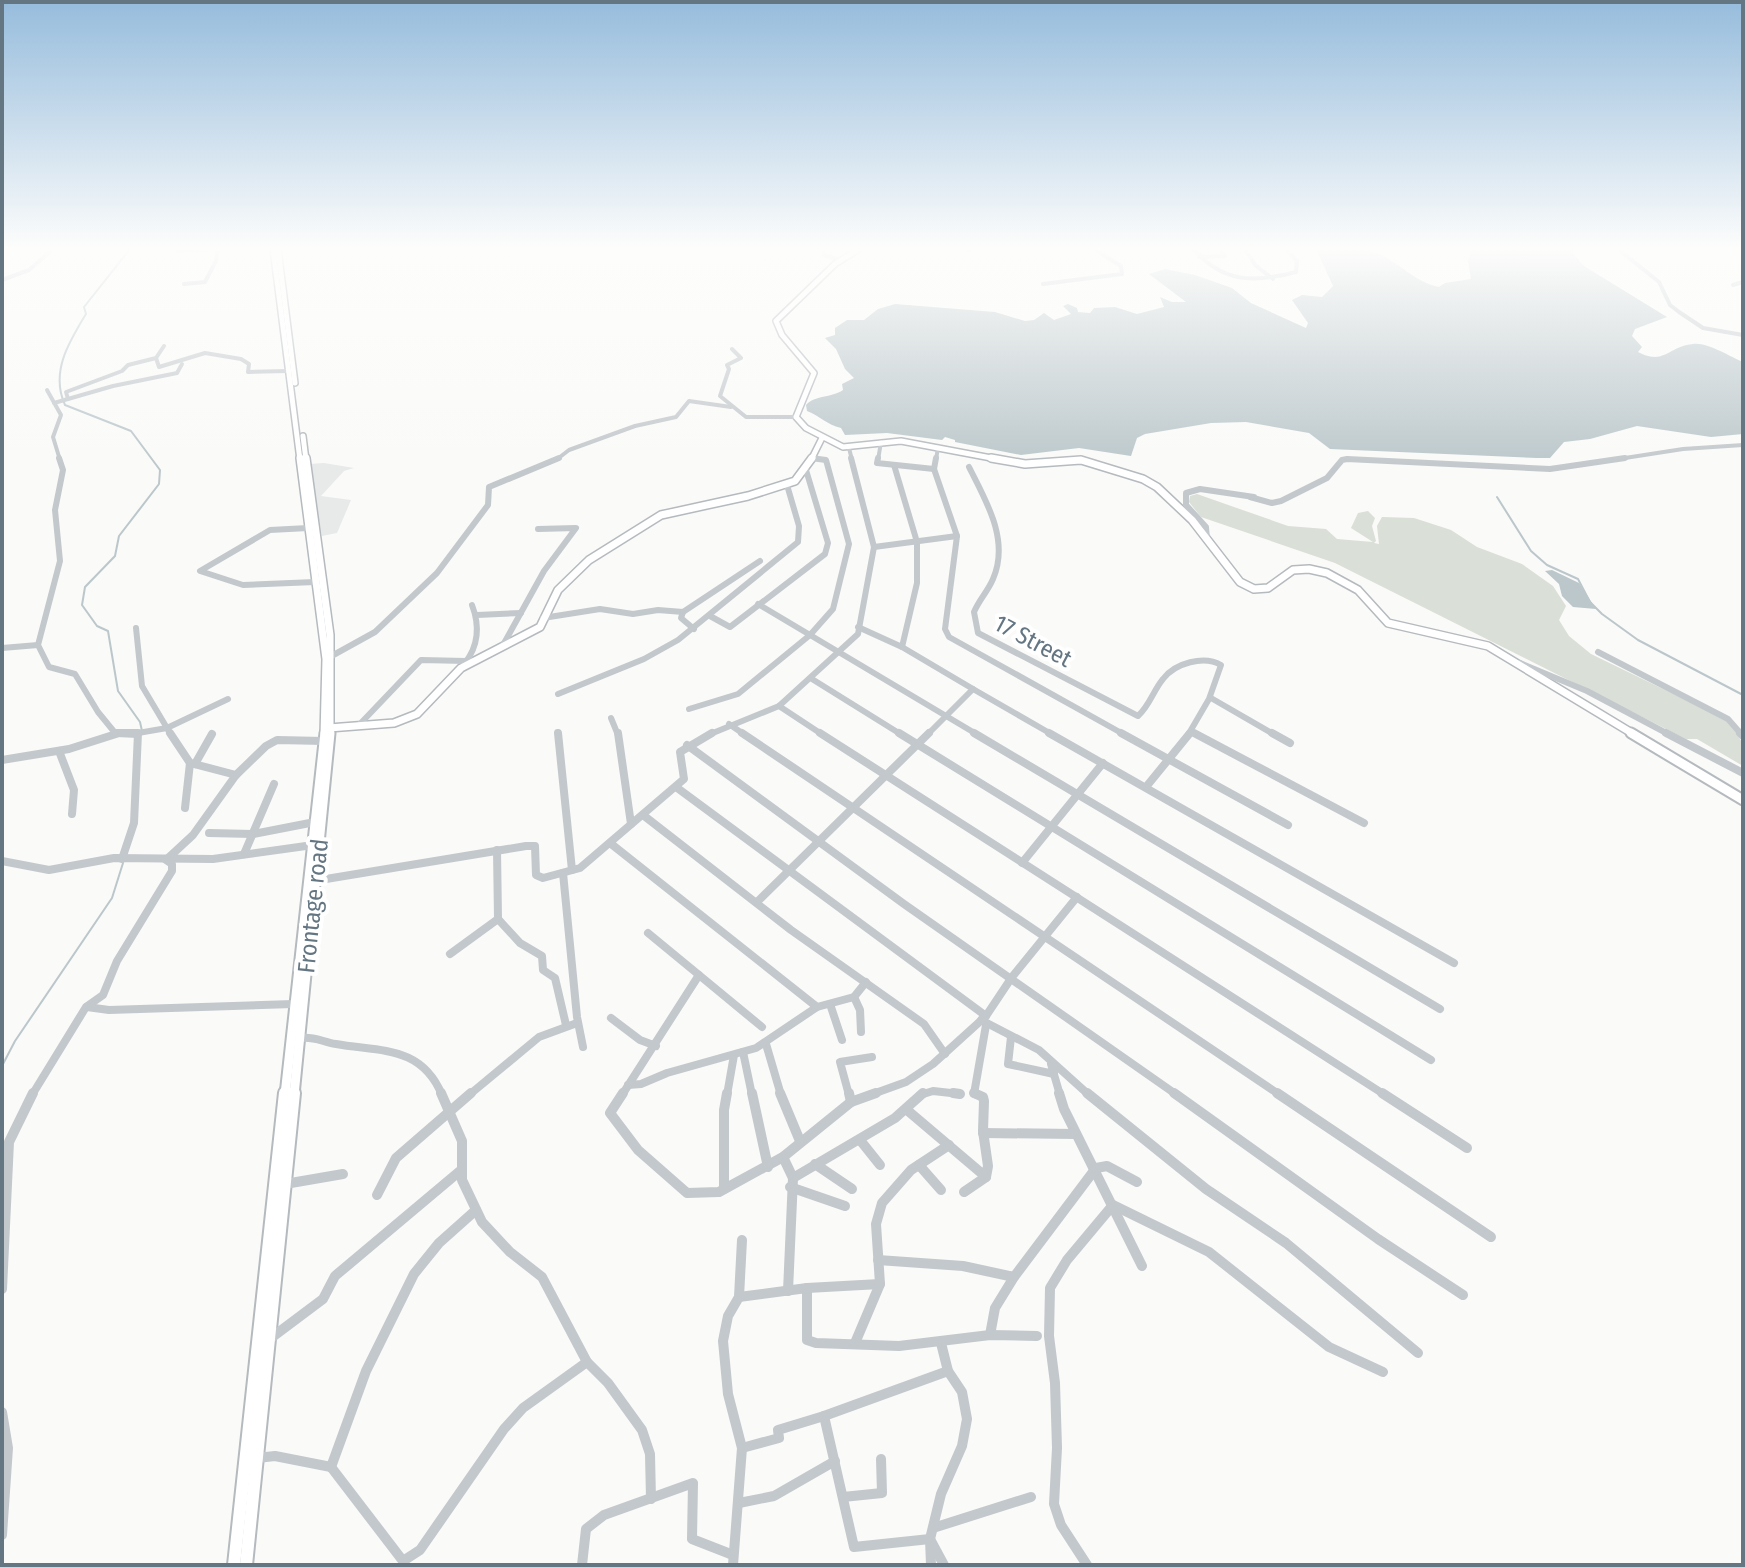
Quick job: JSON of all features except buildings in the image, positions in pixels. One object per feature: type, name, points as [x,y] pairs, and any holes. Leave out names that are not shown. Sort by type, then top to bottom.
[{"type":"main road","points":[[283,322],[315,582],[329,658]]},
{"type":"main road","points":[[234,1565],[293,1004],[328,728],[329,658],[285,322]]},
{"type":"main road","points":[[776,322],[778,331],[814,373],[811,386],[797,404],[796,417],[822,438],[849,448],[901,441],[1025,464],[1073,460],[1095,463],[1157,487],[1192,520],[1235,577],[1247,586],[1268,588],[1295,569],[1323,573],[1358,590],[1378,616],[1388,623],[1473,641],[1514,661],[1743,800]]},
{"type":"main road","points":[[328,728],[394,723],[417,714],[464,665],[540,627],[558,590],[577,570],[661,515],[787,485],[806,470],[822,438]]},
{"type":"main road","name":"Frontage road","points":[[246,1565],[328,728]]},
{"type":"street","points":[[1695,322],[1703,328],[1743,335]]},
{"type":"street","points":[[67,399],[66,392],[120,372],[128,365],[156,358],[164,346]]},
{"type":"street","points":[[732,349],[741,358],[727,365],[729,369],[720,396],[746,417],[796,417]]},
{"type":"street","points":[[56,402],[177,373],[182,364],[207,351],[220,352],[226,357],[241,357],[249,364],[248,372],[287,371]]},
{"type":"street","points":[[156,358],[159,367],[182,364]]},
{"type":"street","points":[[47,390],[61,415],[54,443],[63,470],[55,510],[60,561],[38,645],[49,667],[75,674],[98,712],[116,734]]},
{"type":"street","points":[[329,658],[375,632],[437,573],[488,505],[489,487],[510,476],[523,475],[552,463],[569,450],[635,426],[676,417],[689,401],[731,407]]},
{"type":"street","points":[[881,442],[877,463],[934,469]]},
{"type":"street","points":[[1207,539],[1206,527],[1186,505],[1186,493],[1200,489],[1277,502],[1327,478],[1342,460],[1347,459],[1550,469],[1683,449],[1743,445]]},
{"type":"street","points":[[938,447],[934,469],[957,536],[945,629],[949,637],[1288,825]]},
{"type":"street","points":[[311,881],[535,846],[536,875],[543,878],[580,868],[684,779],[680,752],[687,745],[729,724],[779,706],[858,634],[874,547],[849,448]]},
{"type":"street","points":[[689,709],[738,694],[810,635],[833,609],[849,544],[826,460],[811,458]]},
{"type":"street","points":[[894,465],[917,542],[917,583],[902,647]]},
{"type":"street","name":"17 Street","points":[[969,467],[997,534],[994,579],[981,595],[973,613],[978,633],[1138,716],[1153,700],[1163,677],[1202,659],[1216,660],[1221,665],[1211,698]]},
{"type":"street","points":[[710,616],[730,627],[825,554],[828,543],[806,470]]},
{"type":"street","points":[[558,694],[644,659],[694,629],[798,542],[799,526],[787,485]]},
{"type":"street","points":[[308,528],[270,530],[200,571],[243,585],[315,582]]},
{"type":"street","points":[[503,645],[544,571],[576,528],[538,529]]},
{"type":"street","points":[[874,547],[957,536]]},
{"type":"street","points":[[694,629],[681,618],[683,612],[760,561]]},
{"type":"street","points":[[758,604],[1078,797],[1440,1009]]},
{"type":"street","points":[[359,725],[421,660],[464,665],[478,643],[477,615],[472,605]]},
{"type":"street","points":[[543,618],[600,609],[641,614],[658,610],[683,612]]},
{"type":"street","points":[[477,615],[521,613]]},
{"type":"street","points":[[858,627],[902,647],[1454,963]]},
{"type":"street","points":[[136,628],[142,686],[167,728],[192,764],[236,775]]},
{"type":"street","points":[[2,648],[38,645]]},
{"type":"street","points":[[1598,652],[1728,719],[1743,736]]},
{"type":"street","points":[[1514,661],[1587,691],[1743,773]]},
{"type":"street","points":[[812,679],[1431,1060]]},
{"type":"street","points":[[757,902],[973,689]]},
{"type":"street","points":[[1146,787],[1171,759],[1211,698],[1290,743]]},
{"type":"street","points":[[2,760],[59,751],[116,734],[167,728],[228,699]]},
{"type":"street","points":[[779,706],[1467,1148]]},
{"type":"street","points":[[611,718],[620,738],[631,824]]},
{"type":"street","points":[[729,724],[1491,1237]]},
{"type":"street","points":[[1191,731],[1364,823]]},
{"type":"street","points":[[122,859],[134,823],[142,732]]},
{"type":"street","points":[[558,733],[577,1023],[583,1047]]},
{"type":"street","points":[[185,808],[192,764],[212,734]]},
{"type":"street","points":[[166,860],[193,835],[236,775],[272,741],[324,741]]},
{"type":"street","points":[[687,745],[818,842],[1378,1239],[1463,1295]]},
{"type":"street","points":[[59,751],[74,790],[72,814]]},
{"type":"street","points":[[1022,863],[1103,763]]},
{"type":"street","points":[[244,854],[274,784]]},
{"type":"street","points":[[676,787],[985,1020],[1039,1050],[1206,1189],[1286,1243],[1418,1353]]},
{"type":"street","points":[[643,815],[819,951],[924,1024],[945,1054]]},
{"type":"street","points":[[209,833],[253,834],[315,822]]},
{"type":"street","points":[[610,843],[817,1007]]},
{"type":"street","points":[[2,861],[49,870],[122,859],[166,860],[313,845]]},
{"type":"street","points":[[497,850],[498,919],[520,943],[542,956],[543,970],[555,978],[566,1025]]},
{"type":"street","points":[[2,1289],[7,1233],[4,1152],[25,1107],[86,1007],[103,995],[117,961],[172,871],[172,864],[166,860]]},
{"type":"street","points":[[699,975],[610,1113],[638,1150],[687,1193],[704,1194],[724,1189],[768,1167],[851,1102],[906,1082],[945,1054],[985,1020],[1012,977],[1077,897]]},
{"type":"street","points":[[450,954],[498,919]]},
{"type":"street","points":[[648,933],[762,1027]]},
{"type":"street","points":[[628,1085],[641,1084],[667,1073],[766,1044],[817,1007],[854,997],[866,982]]},
{"type":"street","points":[[854,997],[860,1010],[861,1032]]},
{"type":"street","points":[[86,1007],[109,1010],[293,1004]]},
{"type":"street","points":[[830,1004],[842,1040]]},
{"type":"street","points":[[611,1018],[640,1040],[656,1046]]},
{"type":"street","points":[[964,1192],[986,1177],[989,1169],[983,1133],[985,1103],[983,1097],[974,1094],[973,1089],[982,1065],[985,1020]]},
{"type":"street","points":[[377,1195],[396,1158],[539,1037],[577,1023]]},
{"type":"street","points":[[300,1038],[312,1036],[333,1044],[399,1052],[416,1062],[437,1083],[462,1141],[460,1171],[482,1222],[510,1252],[542,1277],[587,1362],[608,1383],[642,1430],[650,1454],[651,1499]]},
{"type":"street","points":[[1011,1037],[1008,1064],[1054,1074]]},
{"type":"street","points":[[766,1044],[776,1083],[800,1141]]},
{"type":"street","points":[[738,1054],[768,1167]]},
{"type":"street","points":[[724,1189],[724,1110],[738,1054]]},
{"type":"street","points":[[851,1102],[840,1062],[872,1057]]},
{"type":"street","points":[[1050,1062],[1076,1134],[1096,1168],[1142,1266]]},
{"type":"street","points":[[791,1183],[806,1167],[860,1140],[907,1110],[919,1095],[929,1091],[960,1094]]},
{"type":"street","points":[[907,1110],[986,1177]]},
{"type":"street","points":[[983,1133],[1076,1134]]},
{"type":"street","points":[[860,1140],[880,1165]]},
{"type":"street","points":[[855,1343],[880,1284],[876,1224],[882,1203],[888,1192],[919,1165],[949,1145]]},
{"type":"street","points":[[783,1157],[791,1183],[788,1291]]},
{"type":"street","points":[[815,1164],[852,1189]]},
{"type":"street","points":[[919,1165],[941,1190]]},
{"type":"street","points":[[990,1335],[995,1308],[1014,1277],[1096,1168],[1107,1166],[1137,1182]]},
{"type":"street","points":[[258,1344],[316,1306],[335,1276],[460,1171]]},
{"type":"street","points":[[285,1184],[343,1174]]},
{"type":"street","points":[[791,1183],[845,1206]]},
{"type":"street","points":[[1113,1205],[1209,1252],[1329,1347],[1383,1372]]},
{"type":"street","points":[[1087,1565],[1061,1525],[1054,1504],[1057,1448],[1055,1383],[1049,1336],[1050,1288],[1067,1260],[1113,1205]]},
{"type":"street","points":[[331,1467],[366,1371],[414,1274],[439,1243],[476,1210]]},
{"type":"street","points":[[582,1565],[586,1529],[604,1515],[693,1483],[692,1539],[733,1560],[742,1448],[728,1394],[723,1341],[728,1316],[739,1297],[742,1240]]},
{"type":"street","points":[[878,1260],[963,1266],[1014,1277]]},
{"type":"street","points":[[739,1297],[807,1288],[880,1284]]},
{"type":"street","points":[[807,1288],[807,1340],[816,1343],[899,1346],[990,1335],[1037,1336]]},
{"type":"street","points":[[931,1565],[932,1534],[941,1494],[962,1446],[967,1419],[962,1392],[948,1371],[941,1343]]},
{"type":"street","points":[[331,1467],[403,1561],[410,1560],[504,1429],[523,1408],[587,1362]]},
{"type":"street","points":[[742,1448],[779,1438],[778,1430],[948,1371]]},
{"type":"street","points":[[2,1412],[8,1448],[2,1535]]},
{"type":"street","points":[[824,1416],[854,1547],[932,1534],[1031,1497]]},
{"type":"street","points":[[257,1458],[272,1453],[315,1468],[331,1467]]},
{"type":"street","points":[[843,1497],[882,1493],[881,1459]]},
{"type":"street","points":[[739,1503],[774,1496],[835,1461]]},
{"type":"street","points":[[932,1534],[944,1565]]},
{"type":"shaded area","points":[[844,322],[1293,322],[1306,328],[1308,323],[1653,322],[1635,329],[1632,336],[1642,347],[1638,352],[1654,357],[1685,345],[1699,344],[1743,362],[1743,434],[1711,437],[1637,426],[1590,439],[1564,442],[1550,458],[1537,458],[1330,449],[1309,433],[1246,422],[1211,423],[1145,434],[1137,438],[1131,456],[1079,448],[1021,455],[955,442],[945,437],[942,440],[887,433],[845,435],[841,428],[807,411],[806,405],[810,402],[838,393],[843,390],[842,384],[854,378],[845,369],[836,349],[825,338],[835,335],[835,328]]},
{"type":"shaded area","points":[[309,464],[354,468],[344,471],[321,496],[351,500],[337,533],[322,536]]},
{"type":"shaded area","points":[[1197,494],[1288,526],[1326,529],[1337,539],[1373,542],[1351,528],[1358,513],[1368,511],[1375,518],[1372,526],[1374,543],[1379,544],[1377,526],[1382,517],[1414,518],[1451,530],[1477,547],[1522,564],[1553,586],[1566,606],[1559,620],[1569,636],[1591,654],[1729,721],[1743,744],[1743,766],[1697,739],[1686,739],[1335,563],[1201,517],[1189,502],[1190,496]]},
{"type":"shaded area","points":[[1552,570],[1579,583],[1596,609],[1573,607],[1562,596],[1559,584],[1545,571]]},
{"type":"waterway","points":[[81,322],[68,346],[61,369],[61,393],[65,405],[131,431],[160,470],[159,484],[119,536],[115,556],[85,587],[82,605],[97,626],[108,631],[118,691],[140,722],[142,731]]},
{"type":"waterway","points":[[1497,497],[1531,551],[1547,565],[1578,579],[1590,602],[1602,614],[1638,640],[1743,695]]},
{"type":"waterway","points":[[2,1066],[15,1041],[112,898],[123,863]]}]
